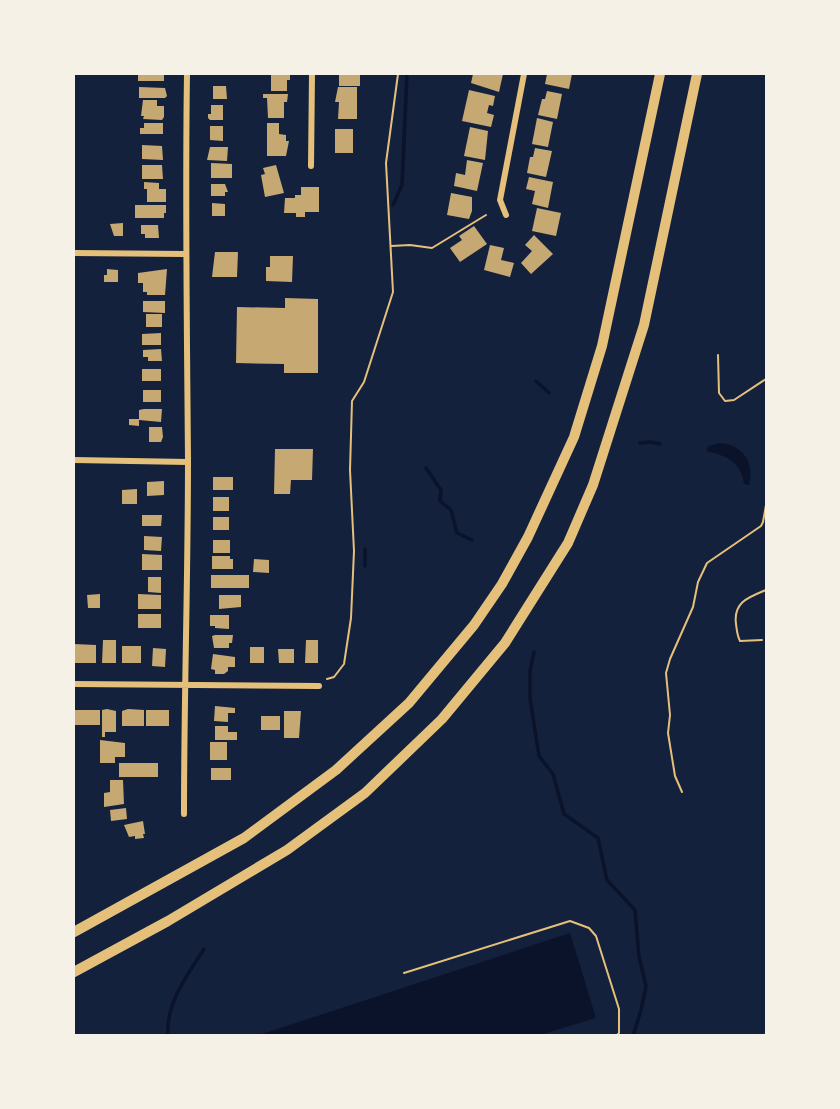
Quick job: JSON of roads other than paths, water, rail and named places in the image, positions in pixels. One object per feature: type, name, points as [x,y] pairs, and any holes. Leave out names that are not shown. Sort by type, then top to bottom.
[{"type":"highway","points":[[74,932],[244,838],[336,770],[409,703],[474,625],[502,584],[552,489],[578,425],[602,346],[660,74]]},
{"type":"highway","points":[[74,972],[168,921],[287,850],[365,793],[442,719],[505,643],[568,543],[593,485],[644,325],[697,74]]},
{"type":"street","points":[[184,814],[183,685],[188,462],[185,254],[187,74]]},
{"type":"street","points":[[311,166],[312,74]]},
{"type":"street","points":[[506,215],[500,200],[524,74]]},
{"type":"street","points":[[74,253],[185,254]]},
{"type":"street","points":[[74,460],[188,462]]},
{"type":"street","points":[[74,684],[319,686]]},
{"type":"water","points":[[720,443],[735,447],[745,456],[750,469],[749,485],[744,484],[740,470],[732,461],[707,451],[708,446]]},
{"type":"water","points":[[570,933],[596,1018],[540,1035],[259,1035]]},
{"type":"waterway","points":[[393,205],[402,185],[407,74]]},
{"type":"waterway","points":[[536,381],[549,393]]},
{"type":"waterway","points":[[640,443],[660,444]]},
{"type":"waterway","points":[[426,468],[441,490],[440,501],[451,510],[457,533],[472,540]]},
{"type":"waterway","points":[[365,549],[365,566]]},
{"type":"waterway","points":[[534,652],[530,671],[530,698],[539,756],[553,774],[564,814],[598,838],[607,880],[635,910],[639,957],[646,986],[633,1036]]},
{"type":"waterway","points":[[168,1036],[174,1001],[204,949]]}]
